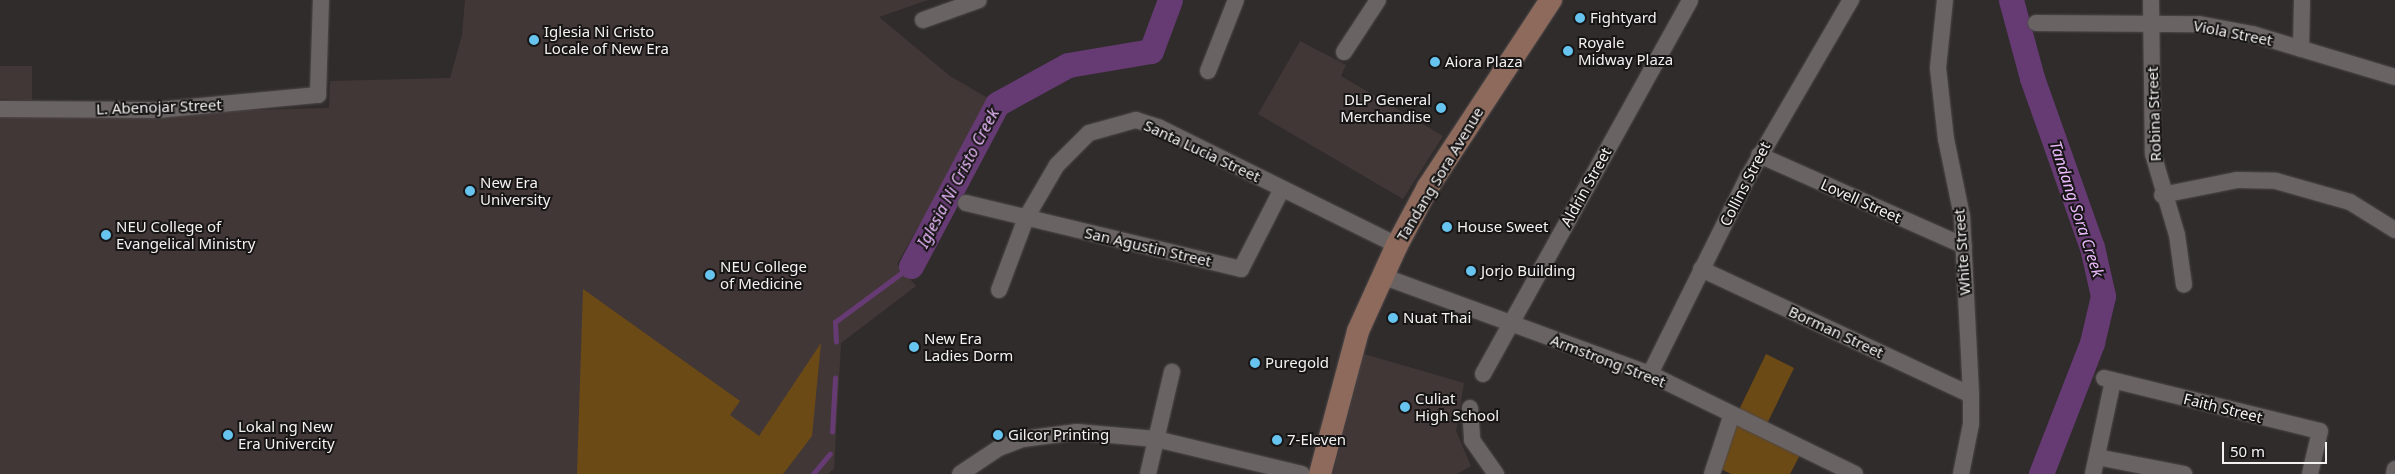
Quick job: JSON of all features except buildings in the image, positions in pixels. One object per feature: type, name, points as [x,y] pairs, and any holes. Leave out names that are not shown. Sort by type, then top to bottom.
[{"type":"main road","name":"Tandang Sora Avenue","points":[[1320,474],[1349,360],[1382,276],[1397,245],[1428,187],[1551,0]]},
{"type":"street","name":"L. Abenojar Street","points":[[0,110],[158,110],[318,95],[321,0]]},
{"type":"street","points":[[923,20],[979,0]]},
{"type":"street","points":[[1208,71],[1236,0]]},
{"type":"street","points":[[1344,52],[1378,0]]},
{"type":"street","name":"Aldrin Street","points":[[1483,374],[1507,323],[1690,0]]},
{"type":"street","name":"Collins Street","points":[[1650,374],[1759,155],[1851,0]]},
{"type":"street","name":"White Street","points":[[1944,0],[1938,68],[1964,246],[1971,395],[1971,424],[1961,474]]},
{"type":"street","name":"Robina Street","points":[[2151,0],[2153,154],[2162,195],[2177,235],[2184,285]]},
{"type":"street","points":[[2301,49],[2302,0]]},
{"type":"street","name":"Viola Street","points":[[2036,23],[2199,24],[2301,49],[2395,77]]},
{"type":"street","name":"Santa Lucia Street","points":[[999,290],[1026,218],[1056,165],[1088,133],[1136,120],[1397,245]]},
{"type":"street","name":"Lovell Street","points":[[1759,155],[1964,246]]},
{"type":"street","points":[[2162,195],[2237,180],[2276,181],[2350,202],[2395,230]]},
{"type":"street","name":"San Agustin Street","points":[[966,203],[1241,269],[1282,189]]},
{"type":"street","name":"Borman Street","points":[[1702,269],[1971,395]]},
{"type":"street","name":"Armstrong Street","points":[[1382,276],[1650,374],[1855,474]]},
{"type":"street","points":[[1148,474],[1172,372]]},
{"type":"street","name":"Faith Street","points":[[2093,474],[2108,380],[2320,432],[2310,474]]},
{"type":"street","points":[[1470,408],[1472,440],[1496,474]]},
{"type":"street","points":[[1712,474],[1732,414]]},
{"type":"street","points":[[960,474],[999,448],[1044,434],[1156,439],[1302,474]]},
{"type":"street","points":[[2097,457],[2184,474]]},
{"type":"street","points":[[2394,474],[2395,470]]},
{"type":"shaded area","name":"New Era University","points":[[465,0],[928,0],[879,17],[950,76],[991,100],[897,264],[916,286],[841,343],[834,469],[828,474],[0,474],[0,117],[329,108],[330,81],[450,78],[462,35]]},
{"type":"shaded area","points":[[1300,41],[1346,65],[1341,76],[1443,136],[1403,199],[1258,114]]},
{"type":"shaded area","points":[[0,66],[32,66],[32,100],[0,99]]},
{"type":"shaded area","points":[[583,289],[740,401],[730,415],[759,436],[821,343],[812,436],[783,474],[577,474]]},
{"type":"shaded area","name":"Culiat High School","points":[[1364,354],[1464,383],[1456,431],[1471,466],[1457,474],[1333,474]]},
{"type":"shaded area","points":[[1766,354],[1794,368],[1765,428],[1737,414]]},
{"type":"shaded area","points":[[1733,418],[1801,453],[1790,474],[1731,474],[1717,467]]},
{"type":"waterway","name":"Iglesia Ni Cristo Creek","points":[[911,266],[997,104],[1068,65],[1151,51],[1170,0]]},
{"type":"waterway","name":"Tandang Sora Creek","points":[[2011,0],[2032,78],[2092,247],[2103,296],[2092,343],[2041,474]]},
{"type":"waterway","name":"Iglesia Ni Cristo Creek","points":[[836,342],[835,322],[911,266]]},
{"type":"waterway","name":"Iglesia Ni Cristo Creek","points":[[832,432],[835,378]]},
{"type":"waterway","name":"Iglesia Ni Cristo Creek","points":[[813,474],[830,454]]},
{"type":"place","name":"Fightyard","points":[[1580,18]]},
{"type":"place","name":"Iglesia Ni Cristo Locale of New Era","points":[[534,40]]},
{"type":"place","name":"Royale Midway Plaza","points":[[1568,51]]},
{"type":"place","name":"Aiora Plaza","points":[[1435,62]]},
{"type":"place","name":"DLP General Merchandise","points":[[1441,108]]},
{"type":"place","name":"New Era University","points":[[470,191]]},
{"type":"place","name":"House Sweet","points":[[1447,227]]},
{"type":"place","name":"NEU College of Evangelical Ministry","points":[[106,235]]},
{"type":"place","name":"Jorjo Building","points":[[1471,271]]},
{"type":"place","name":"NEU College of Medicine","points":[[710,275]]},
{"type":"place","name":"Nuat Thai","points":[[1393,318]]},
{"type":"place","name":"New Era Ladies Dorm","points":[[914,347]]},
{"type":"place","name":"Puregold","points":[[1255,363]]},
{"type":"place","name":"Culiat High School","points":[[1405,407]]},
{"type":"place","name":"Lokal ng New Era Univercity","points":[[228,435]]},
{"type":"place","name":"Gilcor Printing","points":[[998,435]]},
{"type":"place","name":"7-Eleven","points":[[1277,440]]}]
